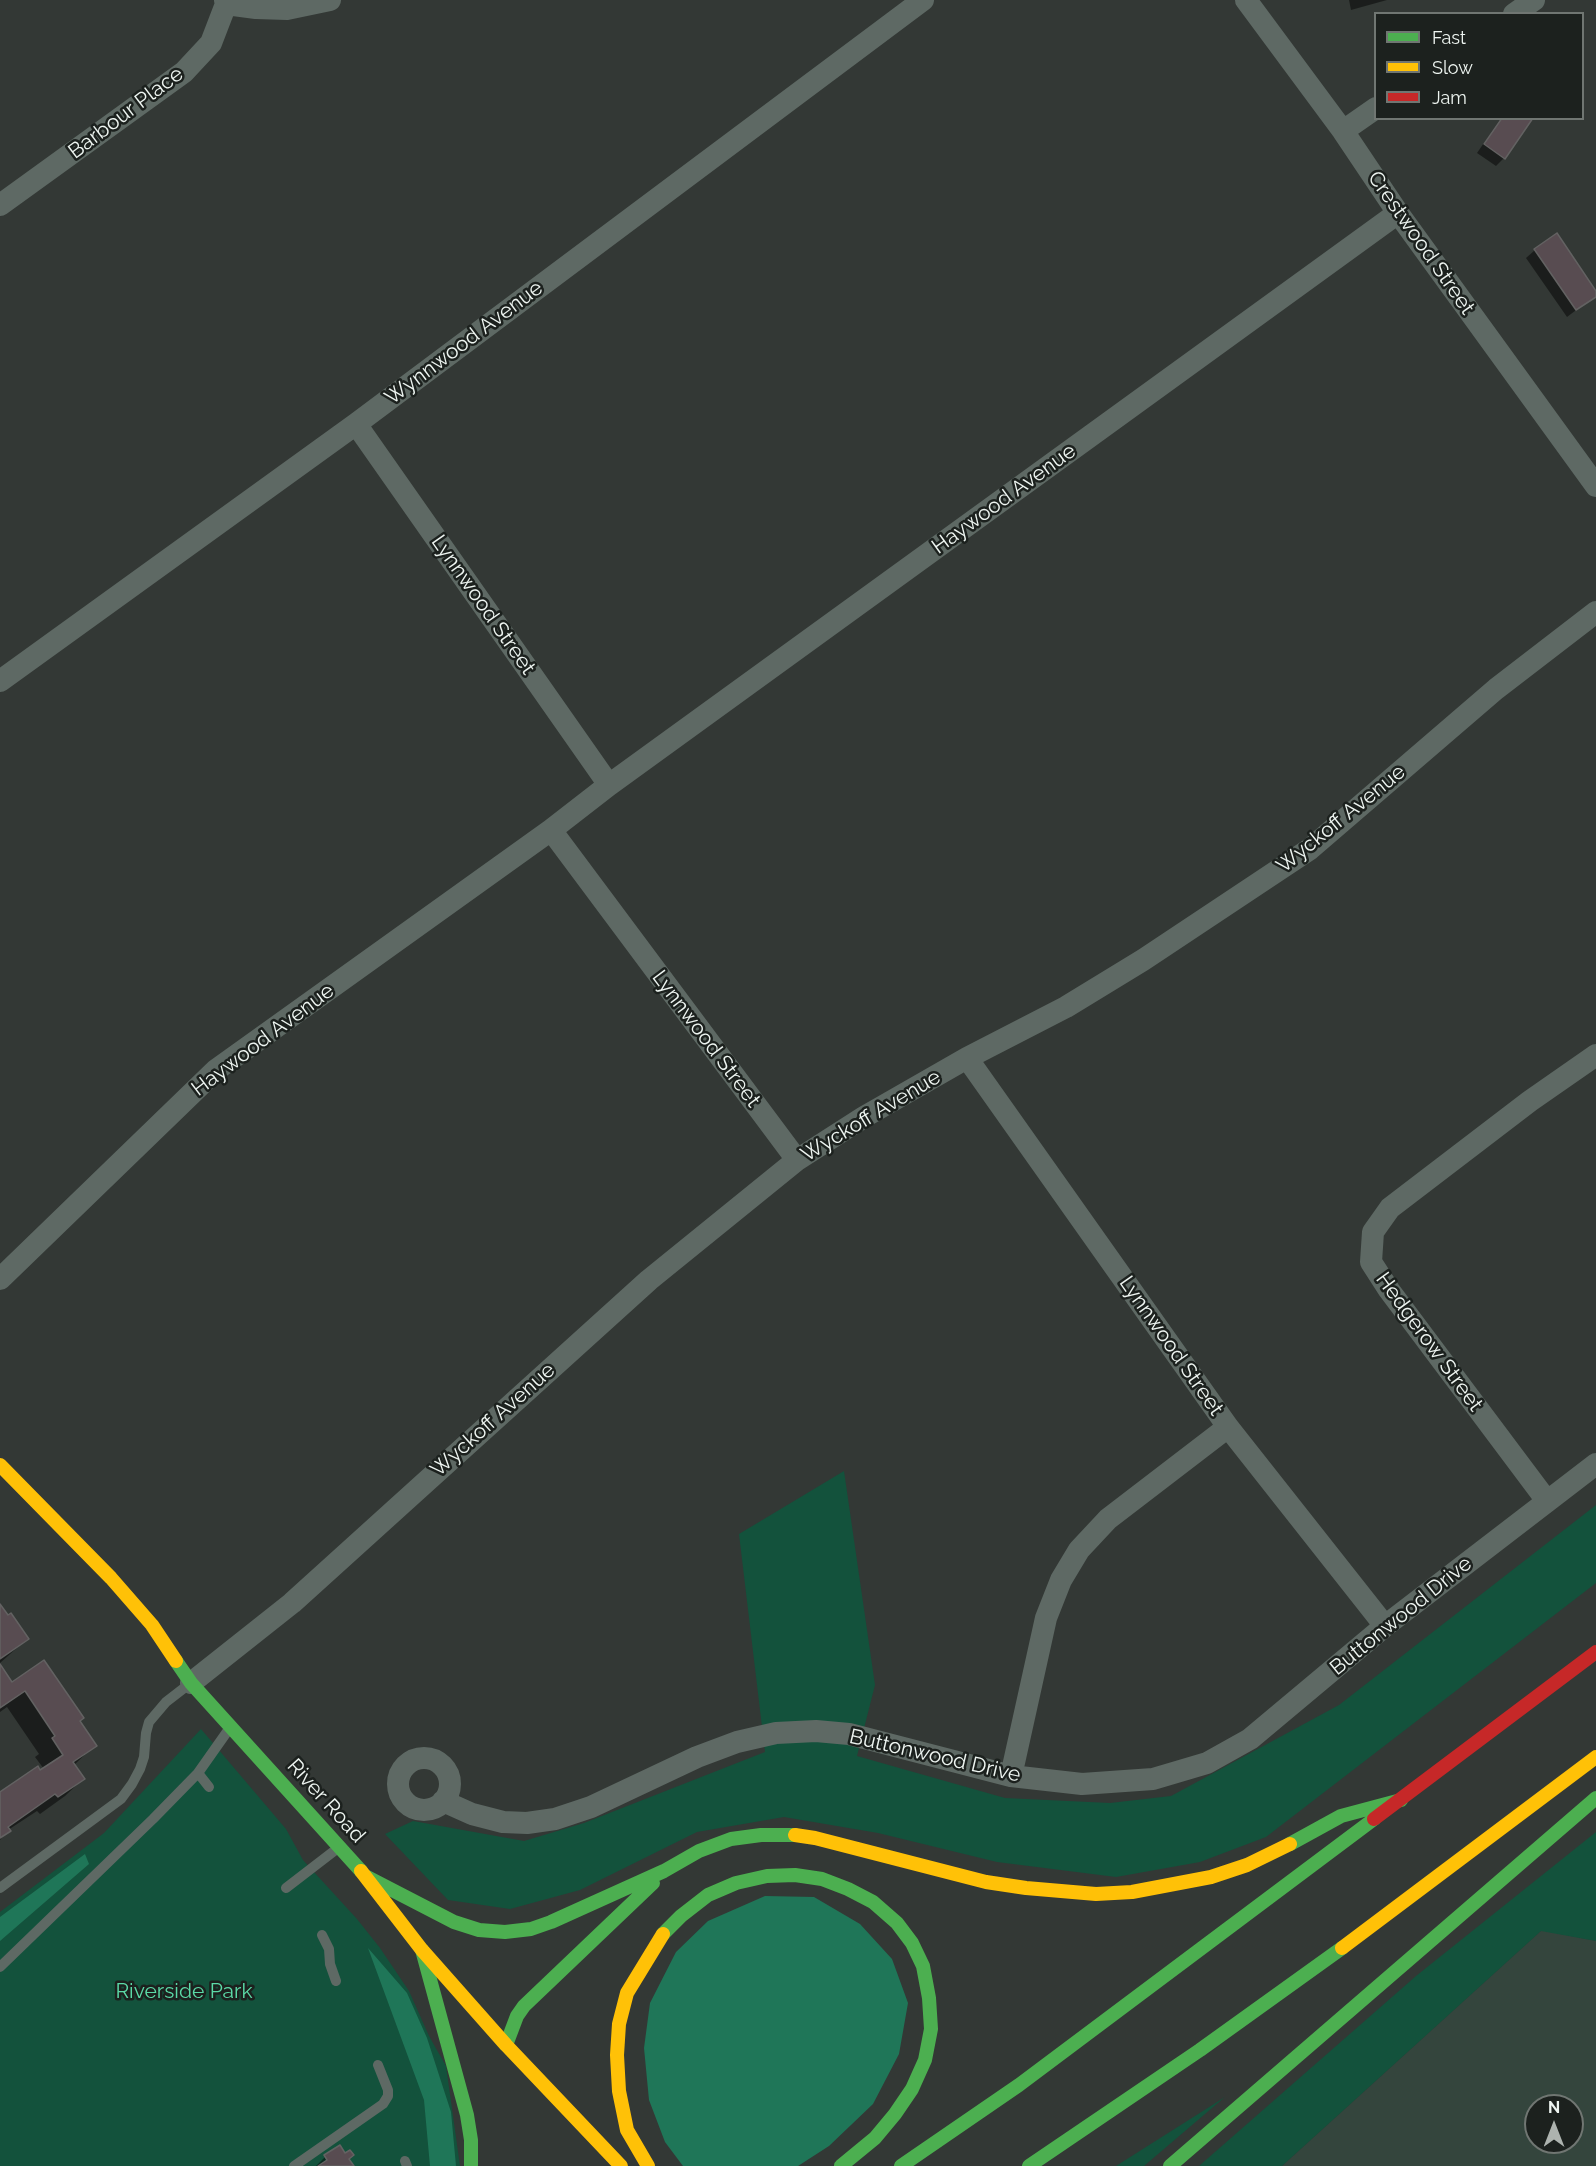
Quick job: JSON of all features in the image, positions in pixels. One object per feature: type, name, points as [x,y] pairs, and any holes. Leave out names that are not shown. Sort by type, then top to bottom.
[{"type":"main road","name":"River Road","points":[[0,1465],[111,1578],[152,1625],[191,1683],[367,1877],[422,1950],[506,2045],[621,2166]]},
{"type":"main road","points":[[901,2166],[1019,2085],[1596,1652]]},
{"type":"main road","points":[[1029,2166],[1200,2050],[1320,1964],[1596,1756]]},
{"type":"main road","points":[[1170,2166],[1596,1798]]},
{"type":"main road","points":[[367,1877],[454,1922],[479,1930],[505,1932],[531,1929],[551,1923],[609,1894],[664,1871],[699,1851],[731,1839],[761,1834],[786,1834],[847,1845],[986,1882],[1059,1892],[1095,1894],[1132,1892],[1210,1877],[1247,1865],[1341,1816],[1401,1800]]},
{"type":"main road","points":[[506,2045],[518,2016],[536,1993],[622,1914],[664,1871]]},
{"type":"main road","points":[[648,2166],[627,2130],[619,2091],[616,2055],[619,2024],[627,1993],[659,1938],[681,1916],[708,1895],[736,1883],[767,1875],[795,1875],[822,1879],[848,1888],[873,1902],[897,1923],[912,1943],[923,1966],[929,1998],[931,2030],[925,2060],[912,2089],[895,2114],[875,2138],[841,2166]]},
{"type":"main road","points":[[422,1950],[467,2115],[471,2140],[471,2166]]},
{"type":"street","points":[[226,2],[256,8],[287,9],[330,0]]},
{"type":"street","name":"Wynnwood Avenue","points":[[0,681],[356,424],[923,0]]},
{"type":"street","name":"Crestwood Street","points":[[1246,0],[1343,130],[1398,213],[1596,486]]},
{"type":"street","points":[[1517,12],[1534,0]]},
{"type":"street","name":"Barbour Place","points":[[0,205],[184,72],[211,43],[226,2]]},
{"type":"street","points":[[1343,130],[1374,109]]},
{"type":"street","name":"Haywood Avenue","points":[[0,1279],[216,1071],[1398,213]]},
{"type":"street","name":"Lynnwood Street","points":[[356,424],[609,785]]},
{"type":"street","name":"Wyckoff Avenue","points":[[191,1683],[292,1602],[649,1280],[797,1160],[864,1116],[967,1058],[1066,1007],[1143,960],[1310,849],[1496,689],[1596,612]]},
{"type":"street","name":"Lynnwood Street","points":[[551,830],[797,1160]]},
{"type":"street","name":"Hedgerow Street","points":[[1547,1501],[1389,1290],[1371,1262],[1373,1232],[1390,1208],[1530,1101],[1596,1055]]},
{"type":"street","name":"Lynnwood Street","points":[[967,1058],[1228,1427],[1385,1626]]},
{"type":"street","points":[[1011,1776],[1046,1618],[1061,1580],[1078,1550],[1108,1519],[1228,1427]]},
{"type":"street","name":"Buttonwood Drive","points":[[443,1801],[472,1814],[503,1822],[527,1823],[555,1819],[591,1807],[697,1757],[737,1742],[776,1733],[816,1731],[861,1737],[1011,1776],[1082,1784],[1153,1779],[1207,1763],[1250,1739],[1385,1626],[1596,1464]]},
{"type":"lane","points":[[0,1888],[121,1799],[140,1768],[144,1757],[149,1722],[166,1702],[191,1683]]},
{"type":"lane","points":[[0,1967],[198,1773],[231,1727]]},
{"type":"lane","points":[[198,1773],[209,1787]]},
{"type":"lane","points":[[286,1888],[339,1847]]},
{"type":"lane","points":[[322,1935],[329,1948],[330,1964],[336,1981]]},
{"type":"lane","points":[[294,2166],[383,2104],[388,2096],[386,2083],[378,2065]]},
{"type":"shaded area","points":[[1542,1930],[1596,1941],[1596,2166],[1282,2166]]},
{"type":"green space","points":[[844,1471],[875,1685],[857,1756],[1005,1798],[1110,1803],[1171,1796],[1339,1705],[1596,1505],[1596,1583],[1266,1837],[1200,1862],[1116,1877],[997,1862],[878,1833],[784,1817],[697,1832],[580,1890],[510,1909],[448,1900],[385,1834],[413,1821],[524,1841],[584,1823],[765,1752],[739,1534]]},
{"type":"green space","name":"Riverside Park","points":[[201,1729],[286,1829],[303,1860],[357,1919],[409,1991],[429,2036],[446,2066],[460,2166],[0,2166],[0,1912],[104,1833]]},
{"type":"green space","points":[[1596,1832],[1596,1941],[1541,1931],[1282,2166],[1199,2166],[1416,1976]]},
{"type":"green space","points":[[85,1854],[89,1864],[0,1941],[0,1917]]},
{"type":"green space","points":[[765,1896],[814,1897],[860,1924],[892,1959],[908,2003],[899,2054],[873,2104],[829,2146],[798,2166],[683,2166],[665,2142],[649,2100],[644,2048],[650,2003],[676,1952],[708,1921]]},
{"type":"green space","points":[[368,1948],[407,1993],[427,2038],[451,2112],[456,2166],[430,2166],[424,2100]]},
{"type":"green space","points":[[1225,2097],[1144,2166],[1116,2166]]},
{"type":"building","points":[[1501,120],[1532,120],[1505,159],[1484,144]]},
{"type":"building","points":[[1557,233],[1596,291],[1596,297],[1576,310],[1534,249]]},
{"type":"building","points":[[0,1604],[8,1615],[11,1613],[29,1639],[0,1659]]},
{"type":"building","points":[[44,1660],[84,1718],[80,1721],[97,1746],[73,1762],[85,1779],[58,1797],[55,1794],[8,1827],[11,1831],[0,1838],[0,1792],[38,1766],[40,1770],[63,1755],[52,1738],[55,1736],[25,1691],[0,1708],[0,1664],[12,1682]]},
{"type":"building","points":[[340,2145],[345,2153],[350,2150],[354,2155],[349,2159],[354,2166],[318,2166],[327,2160],[324,2155]]},
{"type":"traffic: fast","points":[[176,1661],[191,1683],[361,1871]]},
{"type":"traffic: fast","points":[[1170,2166],[1596,1798]]},
{"type":"traffic: fast","points":[[1290,1844],[1341,1816],[1401,1800]]},
{"type":"traffic: fast","points":[[901,2166],[1019,2085],[1374,1819]]},
{"type":"traffic: fast","points":[[367,1877],[454,1922],[479,1930],[505,1932],[531,1929],[551,1922],[664,1871],[699,1851],[731,1839],[761,1835],[795,1835]]},
{"type":"traffic: fast","points":[[663,1934],[681,1916],[708,1895],[736,1883],[767,1876],[795,1875],[822,1879],[873,1902],[897,1923],[912,1943],[923,1966],[929,1998],[931,2029],[925,2060],[912,2089],[895,2114],[875,2138],[841,2166]]},
{"type":"traffic: fast","points":[[506,2045],[517,2016],[524,2006],[653,1883]]},
{"type":"traffic: fast","points":[[1029,2166],[1200,2050],[1342,1948]]},
{"type":"traffic: fast","points":[[422,1950],[467,2115],[471,2140],[471,2166]]},
{"type":"traffic: slow","points":[[0,1465],[111,1578],[152,1625],[176,1661]]},
{"type":"traffic: slow","points":[[1342,1948],[1596,1757]]},
{"type":"traffic: slow","points":[[795,1835],[815,1838],[986,1882],[1096,1894],[1132,1892],[1211,1877],[1247,1865],[1290,1844]]},
{"type":"traffic: slow","points":[[361,1871],[422,1950],[506,2045],[621,2166]]},
{"type":"traffic: slow","points":[[648,2166],[627,2130],[619,2091],[617,2055],[619,2024],[627,1993],[663,1934]]},
{"type":"traffic: jam","points":[[1374,1819],[1596,1652]]}]
